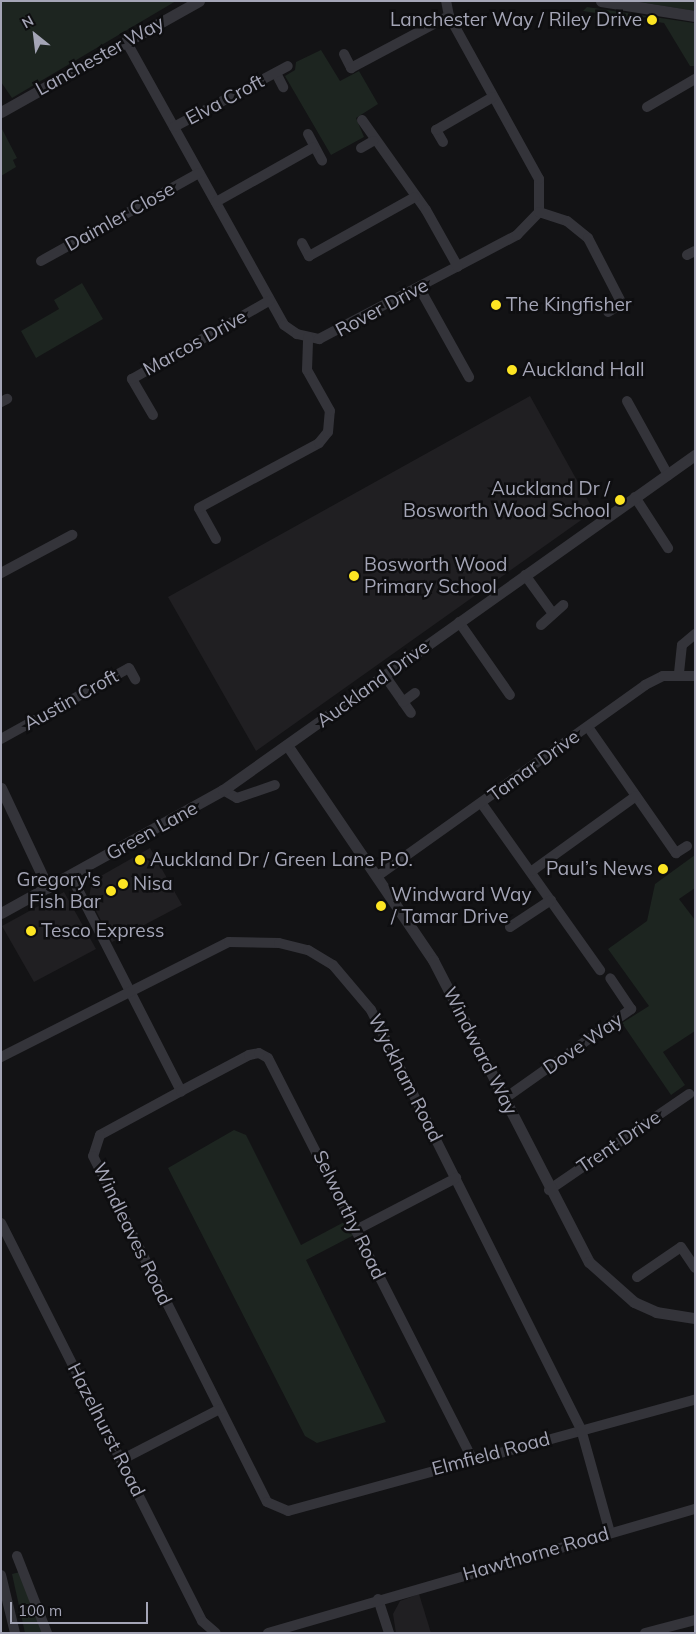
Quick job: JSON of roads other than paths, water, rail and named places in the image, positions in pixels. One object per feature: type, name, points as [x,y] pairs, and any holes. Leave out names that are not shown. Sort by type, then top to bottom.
[{"type":"street","name":"Lanchester Way","points":[[1,112],[199,1]]},
{"type":"street","points":[[446,1],[449,16],[539,179],[539,212],[567,222],[588,238],[622,304],[608,312]]},
{"type":"street","points":[[601,1],[695,16]]},
{"type":"street","points":[[344,54],[352,68],[449,16]]},
{"type":"street","name":"Rover Drive","points":[[126,41],[269,301],[284,325],[308,337],[332,336],[420,289],[526,229],[539,212]]},
{"type":"street","name":"Elva Croft","points":[[174,127],[288,66]]},
{"type":"street","name":"Elva Croft","points":[[276,73],[283,87]]},
{"type":"street","points":[[647,107],[695,79]]},
{"type":"street","points":[[443,142],[436,130],[493,97]]},
{"type":"street","points":[[362,120],[373,141],[415,197],[458,267]]},
{"type":"street","points":[[308,134],[322,160]]},
{"type":"street","points":[[361,148],[373,141]]},
{"type":"street","points":[[216,202],[314,147]]},
{"type":"street","name":"Daimler Close","points":[[41,261],[199,173]]},
{"type":"street","points":[[302,243],[309,256],[415,197]]},
{"type":"street","points":[[420,289],[469,376]]},
{"type":"street","name":"Marcos Drive","points":[[153,415],[132,379],[269,301]]},
{"type":"street","points":[[216,539],[199,508],[319,443],[328,432],[330,412],[307,370],[308,337]]},
{"type":"street","points":[[627,400],[668,475]]},
{"type":"street","name":"Auckland Drive","points":[[286,745],[695,455]]},
{"type":"street","points":[[636,497],[668,548]]},
{"type":"street","points":[[1,573],[72,536]]},
{"type":"street","points":[[524,575],[551,612]]},
{"type":"street","points":[[540,625],[551,612],[563,605]]},
{"type":"street","points":[[459,622],[510,695]]},
{"type":"street","points":[[695,634],[682,644],[679,673],[695,676]]},
{"type":"street","name":"Austin Croft","points":[[1,739],[129,668],[135,679]]},
{"type":"street","name":"Tamar Drive","points":[[379,875],[482,804],[646,685],[679,673]]},
{"type":"street","points":[[385,676],[411,713]]},
{"type":"street","points":[[403,702],[415,694]]},
{"type":"street","points":[[588,727],[676,853],[687,846]]},
{"type":"street","name":"Green Lane","points":[[1,913],[71,876],[223,790],[286,745]]},
{"type":"street","name":"Windward Way","points":[[286,745],[379,875],[433,960],[550,1190],[589,1262],[618,1292],[656,1312],[695,1318]]},
{"type":"street","points":[[223,790],[237,798],[275,785]]},
{"type":"street","points":[[1,788],[48,888]]},
{"type":"street","points":[[532,871],[636,796]]},
{"type":"street","points":[[482,804],[532,871],[600,970]]},
{"type":"street","points":[[71,876],[181,1091]]},
{"type":"street","points":[[510,927],[551,900]]},
{"type":"street","name":"Wyckham Road","points":[[1,1057],[130,990],[230,942],[279,943],[321,957],[346,976],[364,998],[581,1429],[610,1533]]},
{"type":"street","name":"Dove Way","points":[[504,1100],[631,1009],[610,978]]},
{"type":"street","name":"Selworthy Road","points":[[181,1091],[249,1056],[259,1053],[268,1058],[472,1459]]},
{"type":"street","name":"Windleaves Road","points":[[181,1091],[100,1135],[93,1156],[267,1502],[288,1511]]},
{"type":"street","name":"Trent Drive","points":[[550,1190],[689,1094]]},
{"type":"street","points":[[356,1230],[456,1178]]},
{"type":"street","name":"Hazelhurst Road","points":[[1,1223],[202,1621],[216,1633]]},
{"type":"street","points":[[637,1277],[681,1248],[695,1268]]},
{"type":"street","name":"Elmfield Road","points":[[288,1511],[581,1429],[695,1400]]},
{"type":"street","points":[[121,1460],[220,1409]]},
{"type":"street","name":"Hawthorne Road","points":[[378,1599],[695,1509]]},
{"type":"street","points":[[16,1556],[47,1633]]},
{"type":"street","points":[[1,1575],[15,1633]]},
{"type":"street","points":[[268,1633],[378,1599],[388,1633]]},
{"type":"street","points":[[646,1633],[695,1620]]},
{"type":"place","name":"Lanchester Way / Riley Drive","points":[[652,20]]},
{"type":"place","name":"The Kingfisher","points":[[496,305]]},
{"type":"place","name":"Auckland Hall","points":[[512,370]]},
{"type":"place","name":"Auckland Dr / Bosworth Wood School","points":[[620,500]]},
{"type":"place","name":"Bosworth Wood Primary School","points":[[354,576]]},
{"type":"place","name":"Auckland Dr / Green Lane P.O.","points":[[140,860]]},
{"type":"place","name":"Paul’s News","points":[[663,869]]},
{"type":"place","name":"Nisa","points":[[123,884]]},
{"type":"place","name":"Gregory's Fish Bar","points":[[111,891]]},
{"type":"place","name":"Windward Way / Tamar Drive","points":[[381,906]]},
{"type":"place","name":"Tesco Express","points":[[31,931]]}]
